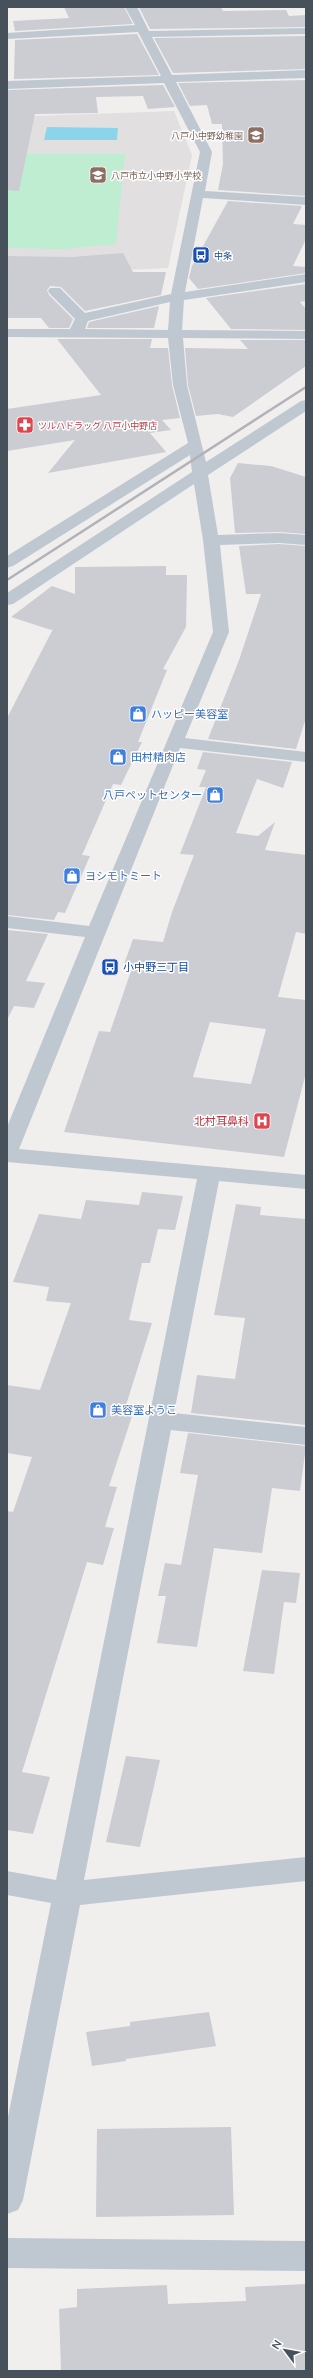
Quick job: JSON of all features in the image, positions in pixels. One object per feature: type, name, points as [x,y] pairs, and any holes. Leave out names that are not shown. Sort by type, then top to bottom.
[{"type":"street","points":[[131,7],[170,79],[206,152],[199,194],[177,298],[175,334],[180,385],[196,445],[211,540],[221,632],[174,742],[7,1154],[208,1175],[306,1182]]},
{"type":"street","points":[[7,36],[144,31],[306,31]]},
{"type":"street","points":[[7,85],[306,74]]},
{"type":"street","points":[[199,194],[306,201]]},
{"type":"street","points":[[82,318],[164,299],[306,278]]},
{"type":"street","points":[[55,292],[82,318]]},
{"type":"street","points":[[76,333],[82,318]]},
{"type":"street","points":[[7,340],[14,333],[306,335]]},
{"type":"street","points":[[7,600],[200,472],[306,404]]},
{"type":"street","points":[[7,563],[196,445]]},
{"type":"street","points":[[211,540],[279,538],[306,540]]},
{"type":"street","points":[[174,742],[306,757]]},
{"type":"street","points":[[7,922],[96,933]]},
{"type":"street","points":[[7,2200],[208,1175]]},
{"type":"street","points":[[160,1420],[306,1436]]},
{"type":"street","points":[[7,1883],[68,1894],[306,1869]]},
{"type":"street","points":[[7,2253],[306,2256]]},
{"type":"shaded area","name":"八戸市立小中野小学校","points":[[174,111],[192,155],[168,268],[7,275],[7,117]]},
{"type":"green space","points":[[7,154],[125,154],[116,244],[63,249],[7,248]]},
{"type":"water","points":[[47,127],[118,128],[117,140],[44,140]]},
{"type":"building","points":[[64,7],[124,7],[133,24],[15,31],[13,21],[69,18]]},
{"type":"building","points":[[139,7],[221,7],[223,11],[286,10],[289,16],[306,15],[306,27],[150,29]]},
{"type":"building","points":[[137,34],[159,75],[14,79],[15,40]]},
{"type":"building","points":[[306,36],[306,69],[173,73],[154,38]]},
{"type":"building","points":[[306,80],[306,196],[218,190],[223,164],[222,124],[212,124],[207,105],[190,106],[178,83]]},
{"type":"building","points":[[163,85],[175,107],[148,109],[143,96],[96,97],[98,113],[35,114],[19,191],[7,190],[7,90]]},
{"type":"building","points":[[228,201],[302,206],[293,224],[306,225],[306,239],[293,266],[306,267],[306,273],[198,289],[189,278],[192,266]]},
{"type":"building","points":[[123,253],[133,272],[166,272],[161,295],[85,311],[61,287],[50,286],[47,290],[49,295],[73,319],[69,328],[49,328],[41,318],[7,318],[7,256],[72,257]]},
{"type":"building","points":[[306,284],[306,301],[300,302],[306,309],[306,330],[231,329],[206,298]]},
{"type":"building","points":[[159,306],[154,328],[87,328],[89,322]]},
{"type":"building","points":[[57,339],[152,339],[150,348],[168,348],[172,385],[180,418],[162,420],[171,430],[150,433],[166,452],[48,473],[75,440],[7,451],[7,409],[101,395]]},
{"type":"building","points":[[240,340],[306,340],[306,366],[233,417],[218,414],[196,416],[188,385],[185,348],[248,349]]},
{"type":"building","points":[[238,463],[271,466],[306,477],[306,534],[279,532],[235,533],[230,478]]},
{"type":"building","points":[[279,544],[306,546],[306,718],[296,749],[208,739],[239,660],[261,594],[246,594],[239,546]]},
{"type":"building","points":[[166,566],[166,575],[187,575],[186,627],[163,669],[167,670],[138,742],[142,742],[121,785],[113,784],[82,855],[90,856],[65,913],[58,912],[54,920],[7,915],[7,718],[53,629],[51,630],[11,617],[52,586],[75,594],[75,567]]},
{"type":"building","points":[[203,752],[292,762],[283,788],[257,779],[236,833],[258,836],[275,822],[265,850],[306,855],[306,934],[296,932],[278,997],[306,1000],[306,1073],[284,1157],[64,1132],[99,1031],[110,1032],[132,968],[123,967],[133,939],[163,942],[172,912],[194,855],[180,854],[206,787],[199,787],[206,770],[197,769]],"holes":[[[210,1022],[266,1029],[251,1084],[193,1077]]]},
{"type":"building","points":[[7,930],[48,934],[26,981],[45,983],[34,1008],[14,1006],[7,1020]]},
{"type":"building","points":[[142,1192],[183,1196],[175,1230],[158,1229],[150,1263],[142,1263],[129,1320],[152,1323],[126,1405],[135,1407],[109,1486],[117,1487],[105,1527],[114,1528],[103,1565],[87,1562],[22,1772],[50,1777],[33,1834],[7,1830],[7,1511],[13,1512],[32,1457],[7,1453],[7,1385],[40,1390],[71,1303],[46,1301],[49,1287],[13,1282],[39,1214],[81,1219],[86,1200],[139,1205]]},
{"type":"building","points":[[236,1204],[261,1207],[260,1215],[306,1219],[306,1425],[191,1413],[197,1375],[235,1379],[245,1318],[214,1315]]},
{"type":"building","points":[[188,1433],[306,1446],[300,1491],[272,1488],[262,1553],[214,1548],[197,1647],[157,1643],[166,1596],[158,1596],[165,1563],[181,1565],[198,1475],[180,1473]]},
{"type":"building","points":[[262,1570],[300,1573],[296,1603],[284,1602],[274,1674],[243,1671]]},
{"type":"building","points":[[126,1756],[160,1760],[140,1847],[106,1842]]},
{"type":"building","points":[[209,2012],[216,2046],[126,2059],[126,2061],[92,2066],[86,2032],[130,2026],[130,2022]]},
{"type":"building","points":[[231,2127],[234,2215],[96,2217],[97,2129]]},
{"type":"building","points":[[306,2284],[306,2371],[61,2371],[59,2309],[77,2307],[77,2289],[167,2285],[168,2304],[246,2301],[245,2287]]},
{"type":"railway","points":[[7,580],[306,387]]},
{"type":"place","name":"八戸小中野幼稚園","points":[[256,135]]},
{"type":"place","name":"八戸市立小中野小学校","points":[[98,175]]},
{"type":"place","name":"中条","points":[[201,255]]},
{"type":"place","name":"ツルハドラッグ 八戸小中野店","points":[[25,425]]},
{"type":"place","name":"ハッピー美容室","points":[[138,714]]},
{"type":"place","name":"田村精肉店","points":[[118,757]]},
{"type":"place","name":"八戸ペットセンター","points":[[215,795]]},
{"type":"place","name":"ヨシモトミート","points":[[72,876]]},
{"type":"place","name":"小中野三丁目","points":[[110,967]]},
{"type":"place","name":"北村耳鼻科","points":[[262,1121]]},
{"type":"place","name":"美容室ようこ","points":[[98,1410]]}]
